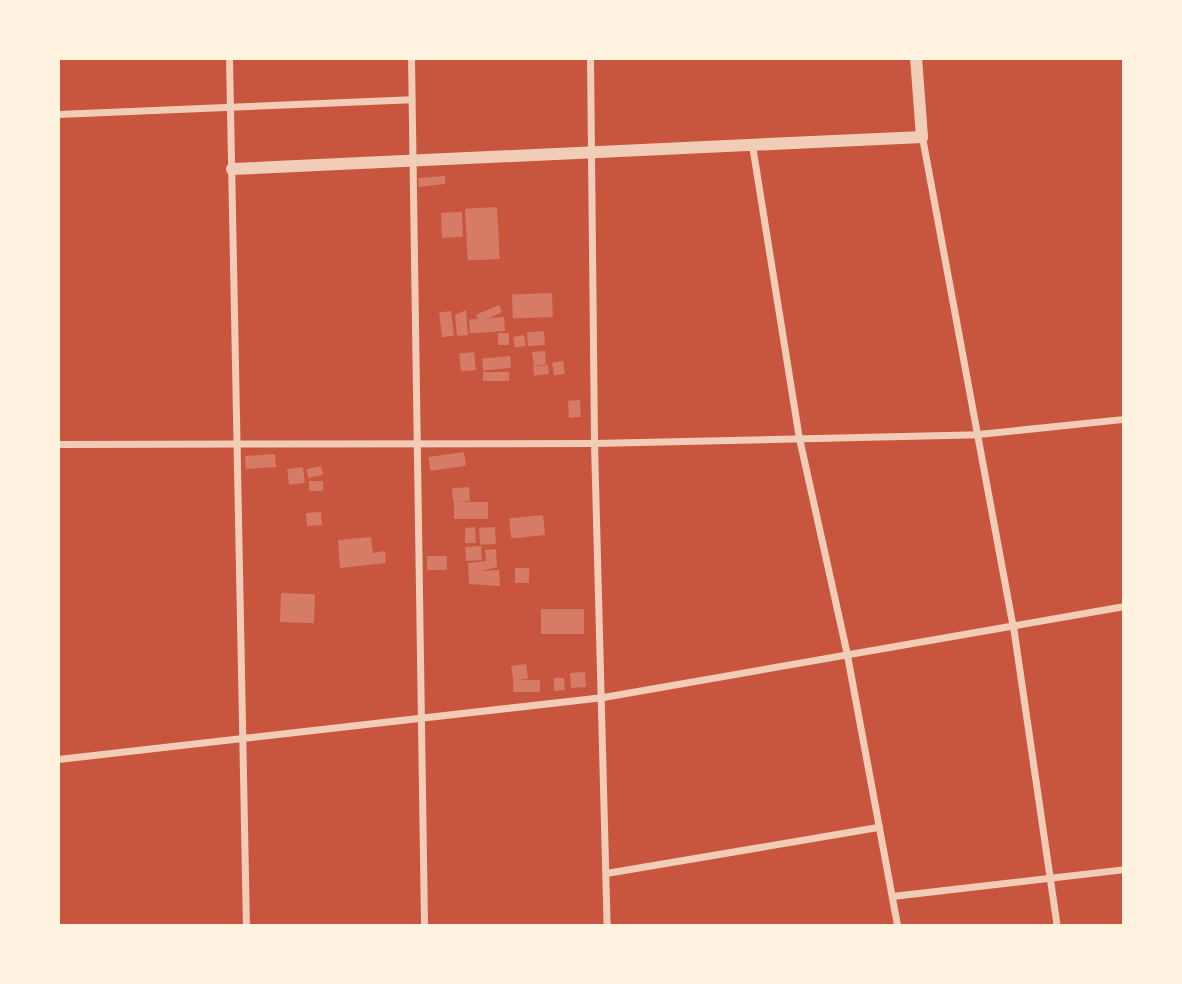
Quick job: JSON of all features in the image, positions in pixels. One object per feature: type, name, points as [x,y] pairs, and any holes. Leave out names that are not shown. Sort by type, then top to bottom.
[{"type":"street","points":[[229,58],[233,444],[246,926]]},
{"type":"street","points":[[411,58],[413,443],[424,926]]},
{"type":"street","points":[[590,58],[594,443],[603,697],[607,926]]},
{"type":"street","points":[[916,58],[922,137],[1013,626],[1057,926]]},
{"type":"street","points":[[58,114],[411,99]]},
{"type":"street","points":[[232,169],[922,137]]},
{"type":"street","points":[[752,145],[799,438],[847,655],[897,926]]},
{"type":"street","points":[[58,444],[594,443],[978,434],[1064,429],[1124,419]]},
{"type":"street","points":[[58,760],[603,697],[1124,606]]},
{"type":"street","points":[[606,873],[879,827]]},
{"type":"street","points":[[892,896],[1050,880],[1124,869]]},
{"type":"building","points":[[445,176],[445,184],[419,187],[418,178]]},
{"type":"building","points":[[497,207],[500,259],[468,261],[465,209]]},
{"type":"building","points":[[462,212],[463,237],[442,238],[441,213]]},
{"type":"building","points":[[552,293],[553,317],[513,318],[512,294]]},
{"type":"building","points":[[499,305],[502,312],[479,322],[476,315]]},
{"type":"building","points":[[466,310],[468,335],[457,336],[455,315]]},
{"type":"building","points":[[451,311],[454,336],[442,337],[439,312]]},
{"type":"building","points":[[504,317],[505,331],[470,333],[469,319]]},
{"type":"building","points":[[544,331],[545,345],[528,346],[527,332]]},
{"type":"building","points":[[498,333],[509,333],[509,345],[498,345]]},
{"type":"building","points":[[524,335],[526,346],[515,348],[513,337]]},
{"type":"building","points":[[545,351],[546,364],[534,366],[532,352]]},
{"type":"building","points":[[474,352],[476,370],[461,371],[459,354]]},
{"type":"building","points":[[510,356],[511,368],[483,370],[482,358]]},
{"type":"building","points":[[563,361],[565,374],[554,376],[552,363]]},
{"type":"building","points":[[548,365],[549,374],[534,376],[533,367]]},
{"type":"building","points":[[483,372],[509,372],[509,381],[483,381]]},
{"type":"building","points":[[580,400],[581,417],[569,418],[568,401]]},
{"type":"building","points":[[464,452],[466,466],[430,471],[428,457]]},
{"type":"building","points":[[275,454],[276,467],[246,469],[245,456]]},
{"type":"building","points":[[321,466],[323,475],[308,478],[306,469]]},
{"type":"building","points":[[303,467],[305,483],[289,485],[287,469]]},
{"type":"building","points":[[309,481],[323,481],[323,491],[309,491]]},
{"type":"building","points":[[469,487],[470,501],[453,502],[452,488]]},
{"type":"building","points":[[454,502],[488,502],[488,519],[454,519]]},
{"type":"building","points":[[321,512],[322,525],[307,526],[306,513]]},
{"type":"building","points":[[543,515],[545,535],[511,538],[509,519]]},
{"type":"building","points":[[475,527],[476,543],[465,543],[465,528]]},
{"type":"building","points":[[495,527],[496,544],[480,545],[479,528]]},
{"type":"building","points":[[371,537],[373,553],[385,551],[386,563],[340,568],[338,540]]},
{"type":"building","points":[[481,546],[482,560],[466,561],[465,547]]},
{"type":"building","points":[[496,549],[497,567],[481,571],[499,570],[500,586],[469,584],[468,563],[486,561],[485,550]]},
{"type":"building","points":[[427,556],[447,556],[447,570],[427,570]]},
{"type":"building","points":[[515,568],[529,568],[529,583],[515,583]]},
{"type":"building","points":[[281,593],[315,594],[314,623],[280,622]]},
{"type":"building","points":[[541,609],[584,609],[584,634],[541,634]]},
{"type":"building","points":[[526,664],[528,679],[513,681],[511,666]]},
{"type":"building","points":[[585,672],[586,687],[571,688],[570,673]]},
{"type":"building","points":[[554,678],[564,678],[565,690],[554,691]]},
{"type":"building","points":[[513,680],[540,680],[540,692],[513,692]]}]
